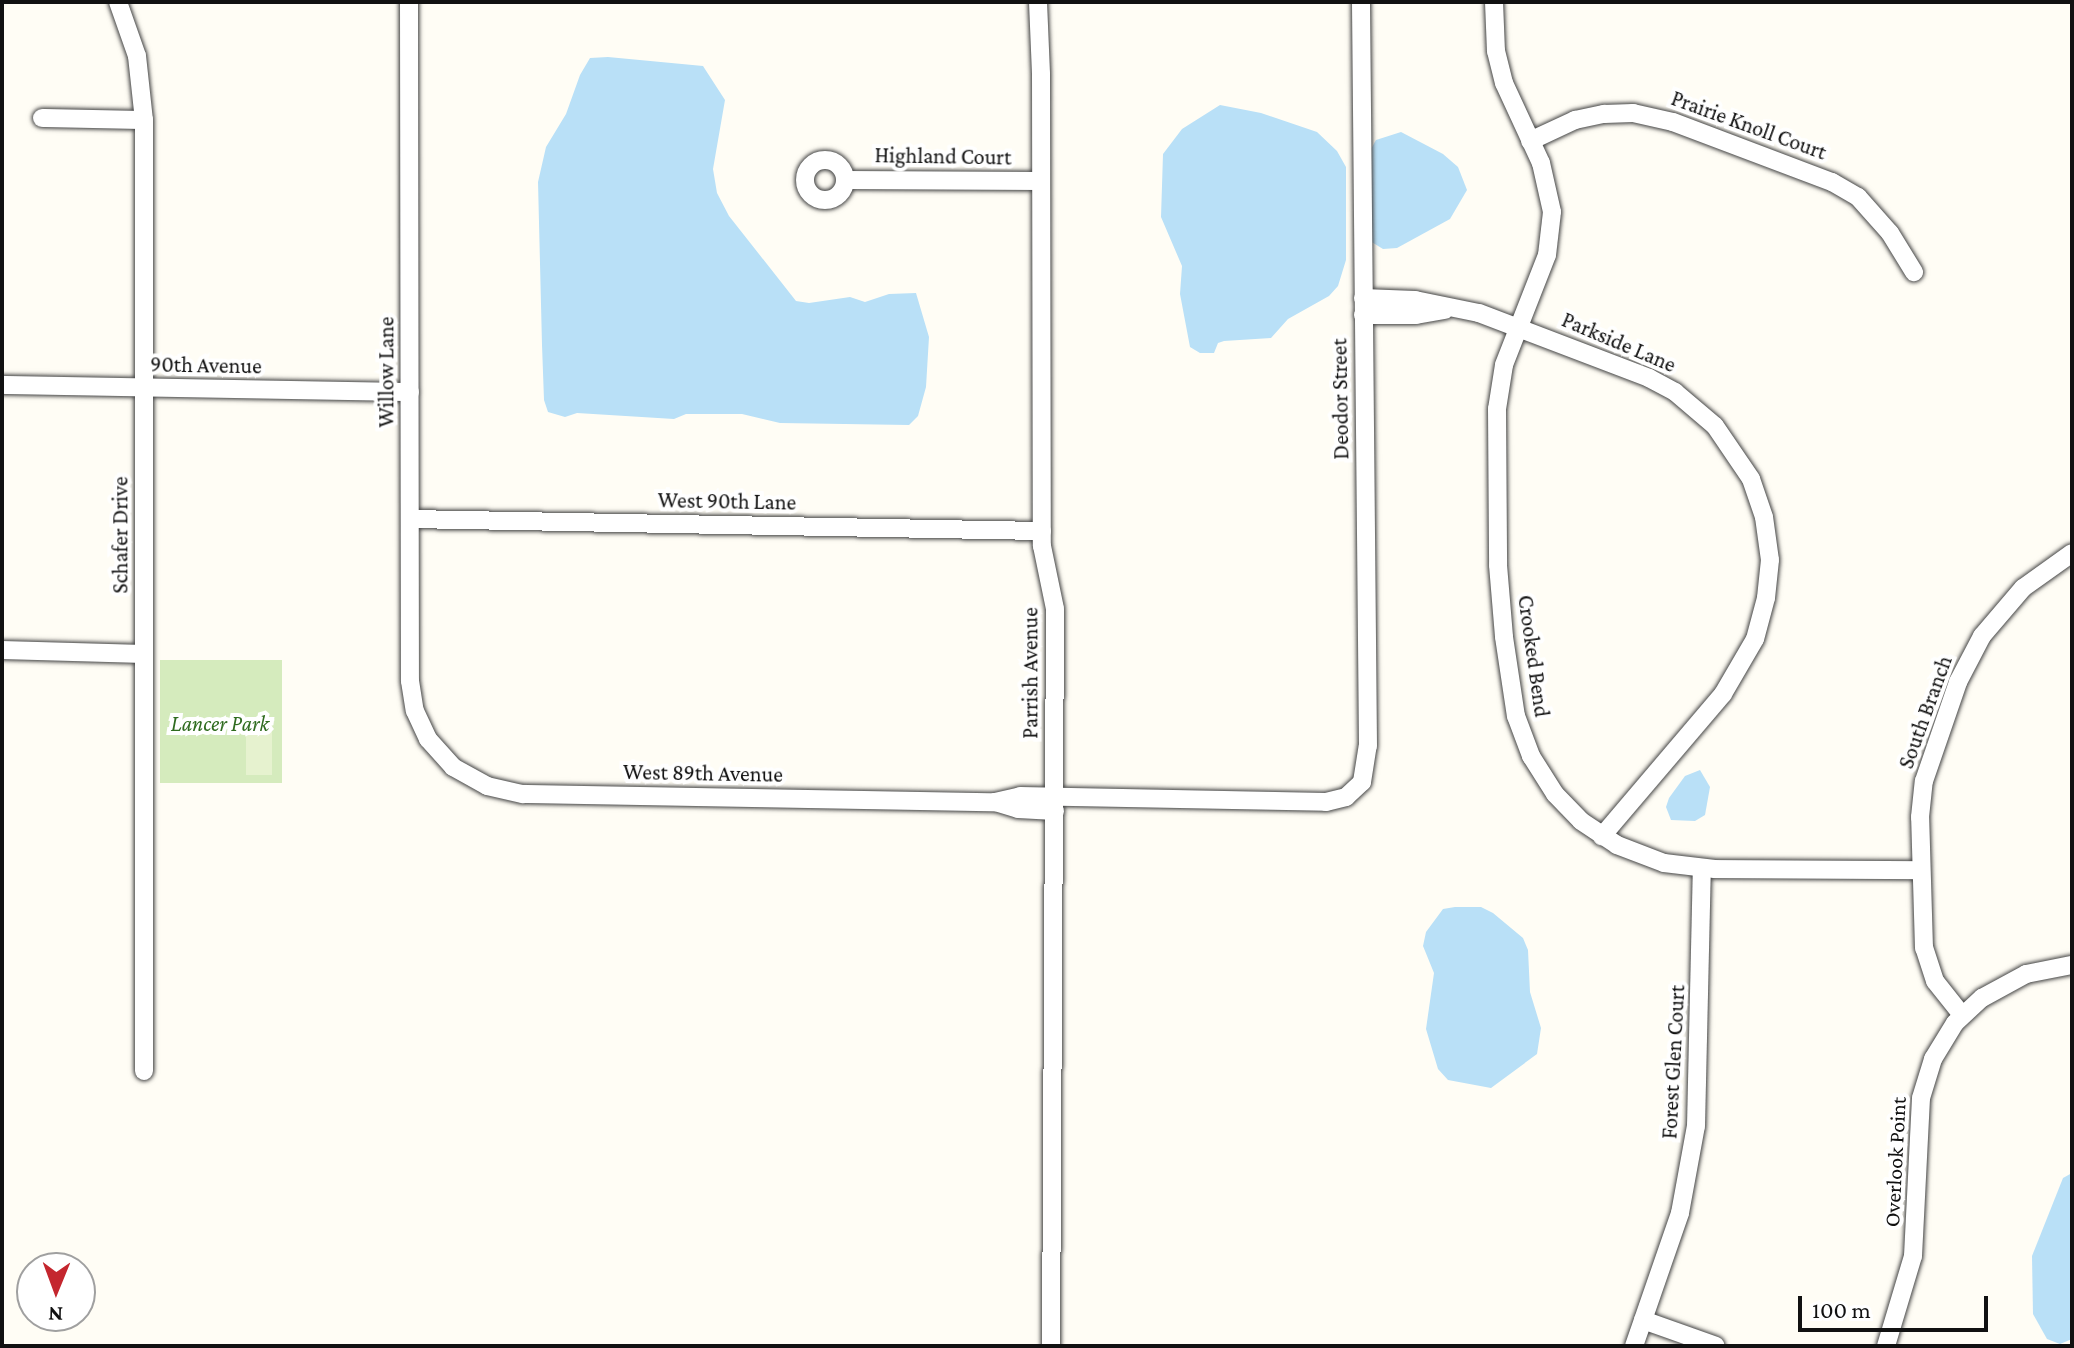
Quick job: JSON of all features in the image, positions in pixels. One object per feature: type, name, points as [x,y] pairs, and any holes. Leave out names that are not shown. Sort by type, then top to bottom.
[{"type":"street","name":"Schafer Drive","points":[[118,2],[137,56],[144,120],[144,1071]]},
{"type":"street","name":"Willow Lane","points":[[409,2],[410,681],[415,711],[428,739]]},
{"type":"street","name":"Parrish Avenue","points":[[1038,2],[1042,531],[1055,609],[1051,1346]]},
{"type":"street","name":"Deodor Street","points":[[1353,792],[1366,771],[1368,746],[1361,2]]},
{"type":"street","name":"Crooked Bend","points":[[1494,2],[1496,51],[1504,83],[1549,187],[1552,223],[1547,255],[1501,375],[1497,409],[1498,565],[1509,682],[1521,732],[1539,771],[1563,803],[1602,836],[1648,858],[1702,868],[1921,870]]},
{"type":"street","name":"Prairie Knoll Court","points":[[1530,141],[1575,120],[1604,114],[1633,113],[1673,122],[1832,182],[1858,197],[1890,233],[1914,272]]},
{"type":"street","points":[[42,118],[144,120]]},
{"type":"street","name":"Highland Court","points":[[845,180],[1041,181]]},
{"type":"street","name":"Parkside Lane","points":[[1363,307],[1416,315],[1447,309],[1479,313],[1649,378],[1694,407],[1715,426],[1739,457],[1756,491],[1767,531],[1770,560],[1759,628],[1743,665],[1715,704],[1602,836]]},
{"type":"street","name":"90th Avenue","points":[[2,385],[410,392]]},
{"type":"street","name":"West 90th Lane","points":[[410,519],[1042,531]]},
{"type":"street","name":"South Branch","points":[[1962,1015],[1942,991],[1927,960],[1922,936],[1924,781],[1969,659],[1990,624],[2015,596],[2072,553]]},
{"type":"street","points":[[2,650],[144,654]]},
{"type":"street","name":"West 89th Avenue","points":[[428,739],[453,767],[475,780],[523,794],[995,802],[1020,796],[1055,803],[1326,802],[1353,792]]},
{"type":"street","name":"Forest Glen Court","points":[[1634,1346],[1680,1213],[1696,1126],[1702,868]]},
{"type":"street","name":"Overlook Point","points":[[1886,1346],[1903,1298],[1915,1242],[1924,1085],[1940,1046],[1962,1015],[1982,998],[2038,970],[2072,965]]},
{"type":"street","points":[[1643,1320],[1716,1346]]},
{"type":"green space","name":"Lancer Park","points":[[160,660],[282,660],[282,783],[160,783]]},
{"type":"green space","points":[[246,725],[272,725],[272,775],[246,775]]},
{"type":"water","points":[[590,58],[703,66],[725,100],[713,169],[717,193],[729,216],[796,301],[809,303],[850,297],[865,302],[889,294],[916,293],[929,337],[926,387],[918,416],[909,425],[780,423],[742,414],[686,414],[674,419],[577,413],[565,417],[548,412],[544,400],[538,182],[546,147],[566,114],[580,75]]},
{"type":"water","points":[[1220,105],[1261,113],[1317,132],[1337,151],[1346,167],[1346,260],[1338,286],[1329,296],[1288,319],[1271,338],[1224,341],[1218,343],[1214,353],[1200,353],[1190,347],[1180,294],[1182,266],[1161,217],[1163,154],[1182,129]]},
{"type":"water","points":[[1401,132],[1443,154],[1458,167],[1467,190],[1450,219],[1397,248],[1383,249],[1370,241],[1371,149],[1376,140]]},
{"type":"water","points":[[1700,770],[1710,787],[1705,815],[1695,821],[1671,820],[1666,807],[1669,798],[1685,776]]},
{"type":"water","points":[[1481,907],[1493,913],[1523,938],[1528,950],[1530,992],[1541,1028],[1537,1054],[1491,1088],[1448,1080],[1438,1069],[1426,1029],[1434,973],[1423,946],[1426,932],[1443,909]]},
{"type":"water","points":[[2072,1173],[2072,1339],[2060,1344],[2047,1339],[2033,1314],[2032,1256],[2063,1178]]}]
